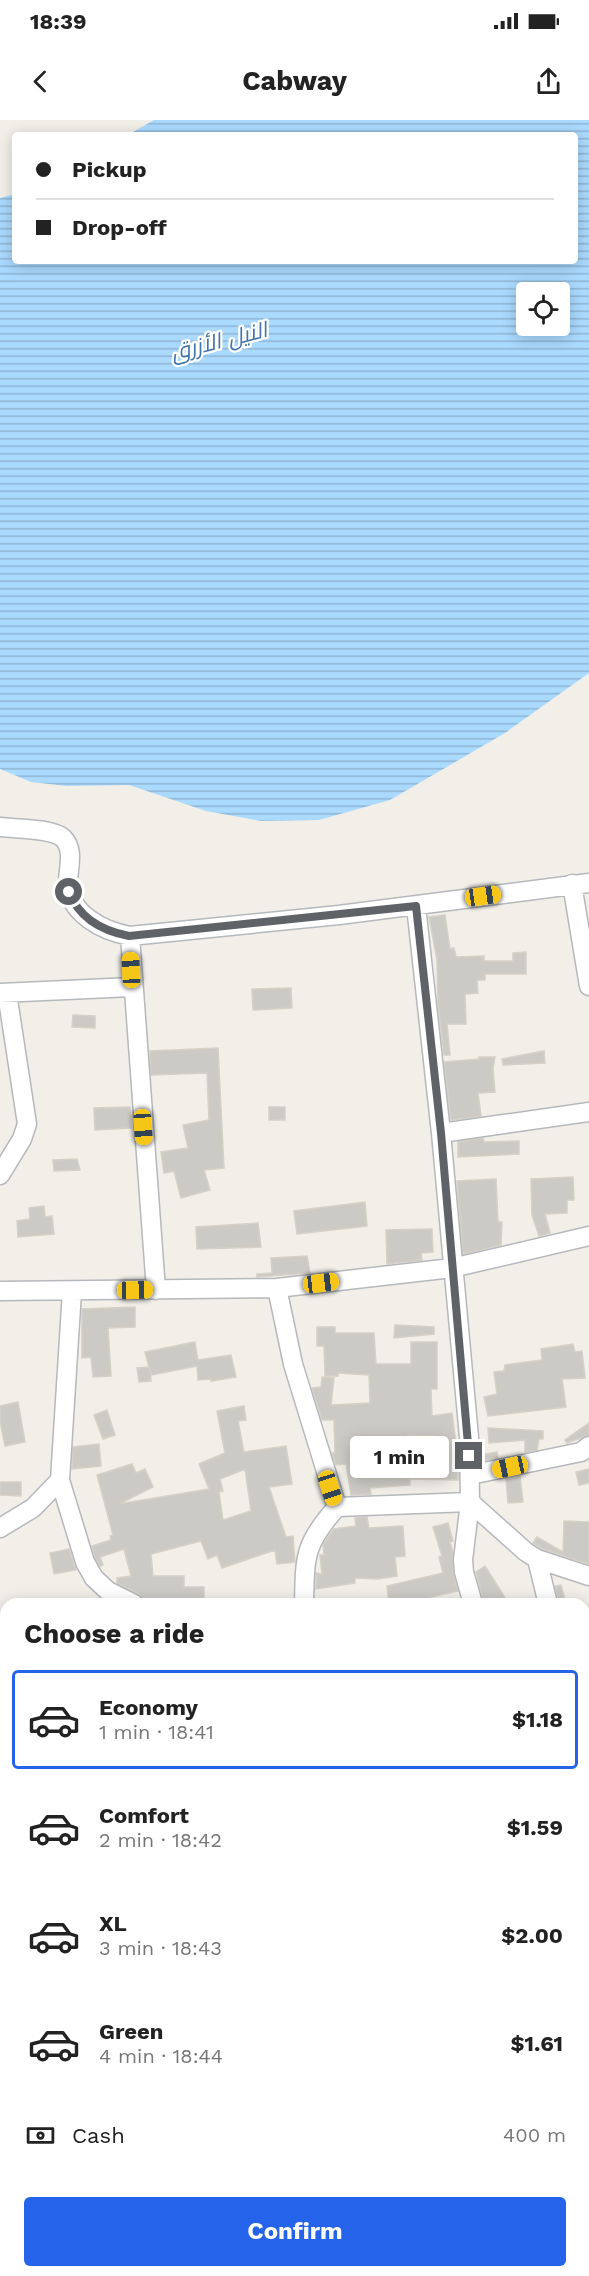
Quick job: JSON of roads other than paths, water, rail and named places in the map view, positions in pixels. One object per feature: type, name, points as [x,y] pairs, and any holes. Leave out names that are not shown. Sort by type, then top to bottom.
[{"type":"street","points":[[0,827],[46,832],[62,837],[69,846],[68,883],[73,902],[97,926],[112,933],[129,936],[416,906],[580,884],[589,986]]},
{"type":"street","points":[[416,906],[441,1133],[470,1475],[470,1502],[463,1560],[471,1598]]},
{"type":"street","points":[[129,936],[156,1290]]},
{"type":"street","points":[[0,1175],[22,1139],[27,1124],[3,993],[132,987]]},
{"type":"street","points":[[441,1133],[589,1112]]},
{"type":"street","points":[[0,1292],[277,1288],[452,1268],[589,1236]]},
{"type":"street","points":[[277,1288],[297,1375],[337,1507]]},
{"type":"street","points":[[72,1291],[60,1480],[86,1562],[94,1578],[108,1591],[122,1598]]},
{"type":"street","points":[[470,1475],[581,1452],[589,1446]]},
{"type":"street","points":[[0,1528],[33,1508],[60,1480]]},
{"type":"street","points":[[304,1598],[307,1551],[317,1531],[337,1507],[470,1502],[526,1552],[589,1576]]},
{"type":"street","points":[[537,1558],[547,1598]]},
{"type":"water","name":"النيل الأزرق","points":[[154,120],[589,120],[589,673],[505,733],[390,800],[319,820],[261,821],[206,811],[129,785],[67,786],[31,782],[0,769],[0,198],[12,195],[12,264],[578,264],[578,132],[133,132]]}]
